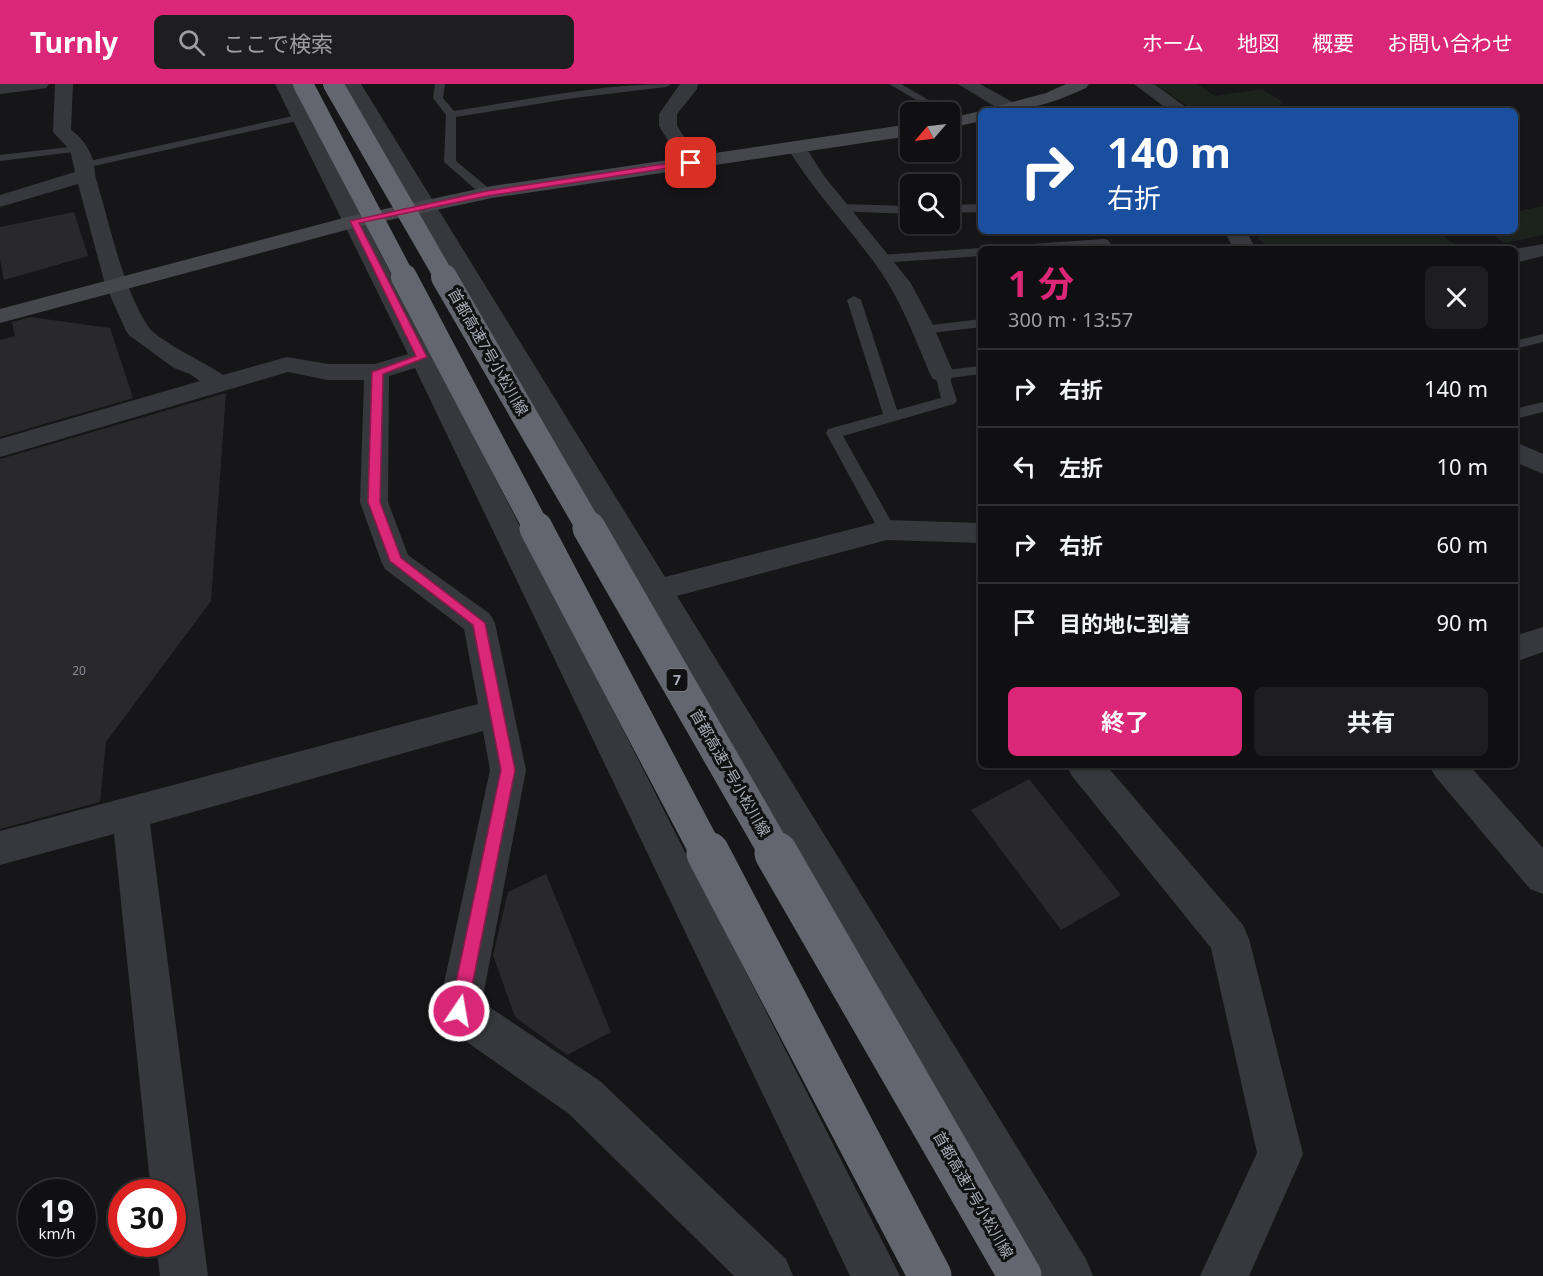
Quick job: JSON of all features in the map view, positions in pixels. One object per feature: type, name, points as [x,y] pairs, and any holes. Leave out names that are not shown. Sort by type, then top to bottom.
[{"type":"highway","points":[[303,84],[930,1276]]},
{"type":"highway","name":"首都高速7号小松川線","points":[[333,84],[1020,1276]]},
{"type":"street","points":[[0,89],[40,84]]},
{"type":"street","points":[[64,84],[62,132],[73,138],[116,284],[138,332],[183,363],[208,376]]},
{"type":"street","points":[[284,84],[422,357],[876,1276]]},
{"type":"street","points":[[352,84],[1069,1276]]},
{"type":"street","points":[[689,84],[688,89],[668,114],[668,126],[691,163]]},
{"type":"street","points":[[967,84],[1002,108]]},
{"type":"street","points":[[1012,108],[1052,97],[1080,84]]},
{"type":"street","points":[[1143,84],[1178,108]]},
{"type":"street","points":[[960,117],[978,116]]},
{"type":"street","points":[[0,316],[354,221],[426,205],[487,193],[900,131]]},
{"type":"street","points":[[796,147],[839,208],[892,272],[924,330],[942,374]]},
{"type":"street","points":[[0,201],[82,163]]},
{"type":"street","points":[[1518,255],[1543,250]]},
{"type":"street","points":[[0,448],[184,396],[208,376],[287,364],[328,372],[377,372],[422,357]]},
{"type":"street","points":[[377,372],[374,502],[396,561],[479,623],[508,770],[459,1011],[584,1097],[769,1276]]},
{"type":"street","points":[[1518,452],[1543,465]]},
{"type":"street","points":[[657,590],[887,530],[978,533]]},
{"type":"street","points":[[1518,648],[1543,639]]},
{"type":"street","points":[[0,848],[498,713]]},
{"type":"street","points":[[1086,768],[1229,939],[1280,1154],[1224,1276]]},
{"type":"street","points":[[1450,768],[1543,876]]},
{"type":"street","points":[[130,812],[184,1276]]},
{"type":"lane","points":[[440,84],[438,98],[451,115],[450,162],[487,193]]},
{"type":"lane","points":[[451,115],[574,95],[666,84]]},
{"type":"lane","points":[[894,84],[924,102]]},
{"type":"lane","points":[[0,158],[82,163],[302,117]]},
{"type":"lane","points":[[839,208],[900,210]]},
{"type":"lane","points":[[960,209],[978,208]]},
{"type":"lane","points":[[1049,246],[1103,241]]},
{"type":"lane","points":[[880,259],[978,252]]},
{"type":"lane","points":[[854,300],[892,417]]},
{"type":"lane","points":[[924,330],[978,323]]},
{"type":"lane","points":[[1518,344],[1543,338]]},
{"type":"lane","points":[[887,530],[834,434],[949,401],[942,374],[978,370]]},
{"type":"lane","points":[[1518,413],[1543,407]]},
{"type":"shaded area","points":[[1155,84],[1197,84],[1215,96],[1262,89],[1283,102],[1277,108],[1190,108]]},
{"type":"shaded area","points":[[1543,206],[1543,235],[1505,243],[1491,234],[1518,234],[1518,211]]},
{"type":"shaded area","points":[[1258,234],[1440,234],[1456,245],[1267,246],[1259,239]]},
{"type":"building","points":[[74,212],[88,256],[4,280],[0,260],[0,227]]},
{"type":"building","points":[[30,317],[110,328],[133,398],[0,437],[0,340],[15,336],[12,322]]},
{"type":"building","points":[[226,393],[211,601],[106,742],[100,802],[0,829],[0,459]]},
{"type":"building","points":[[1029,779],[1121,895],[1061,930],[971,810]]},
{"type":"building","points":[[546,874],[611,1032],[567,1055],[515,1017],[493,955],[508,892]]},
{"type":"route","points":[[459,1011],[508,770],[479,623],[396,561],[374,502],[377,372],[422,357],[354,221],[487,193],[691,163]]}]
